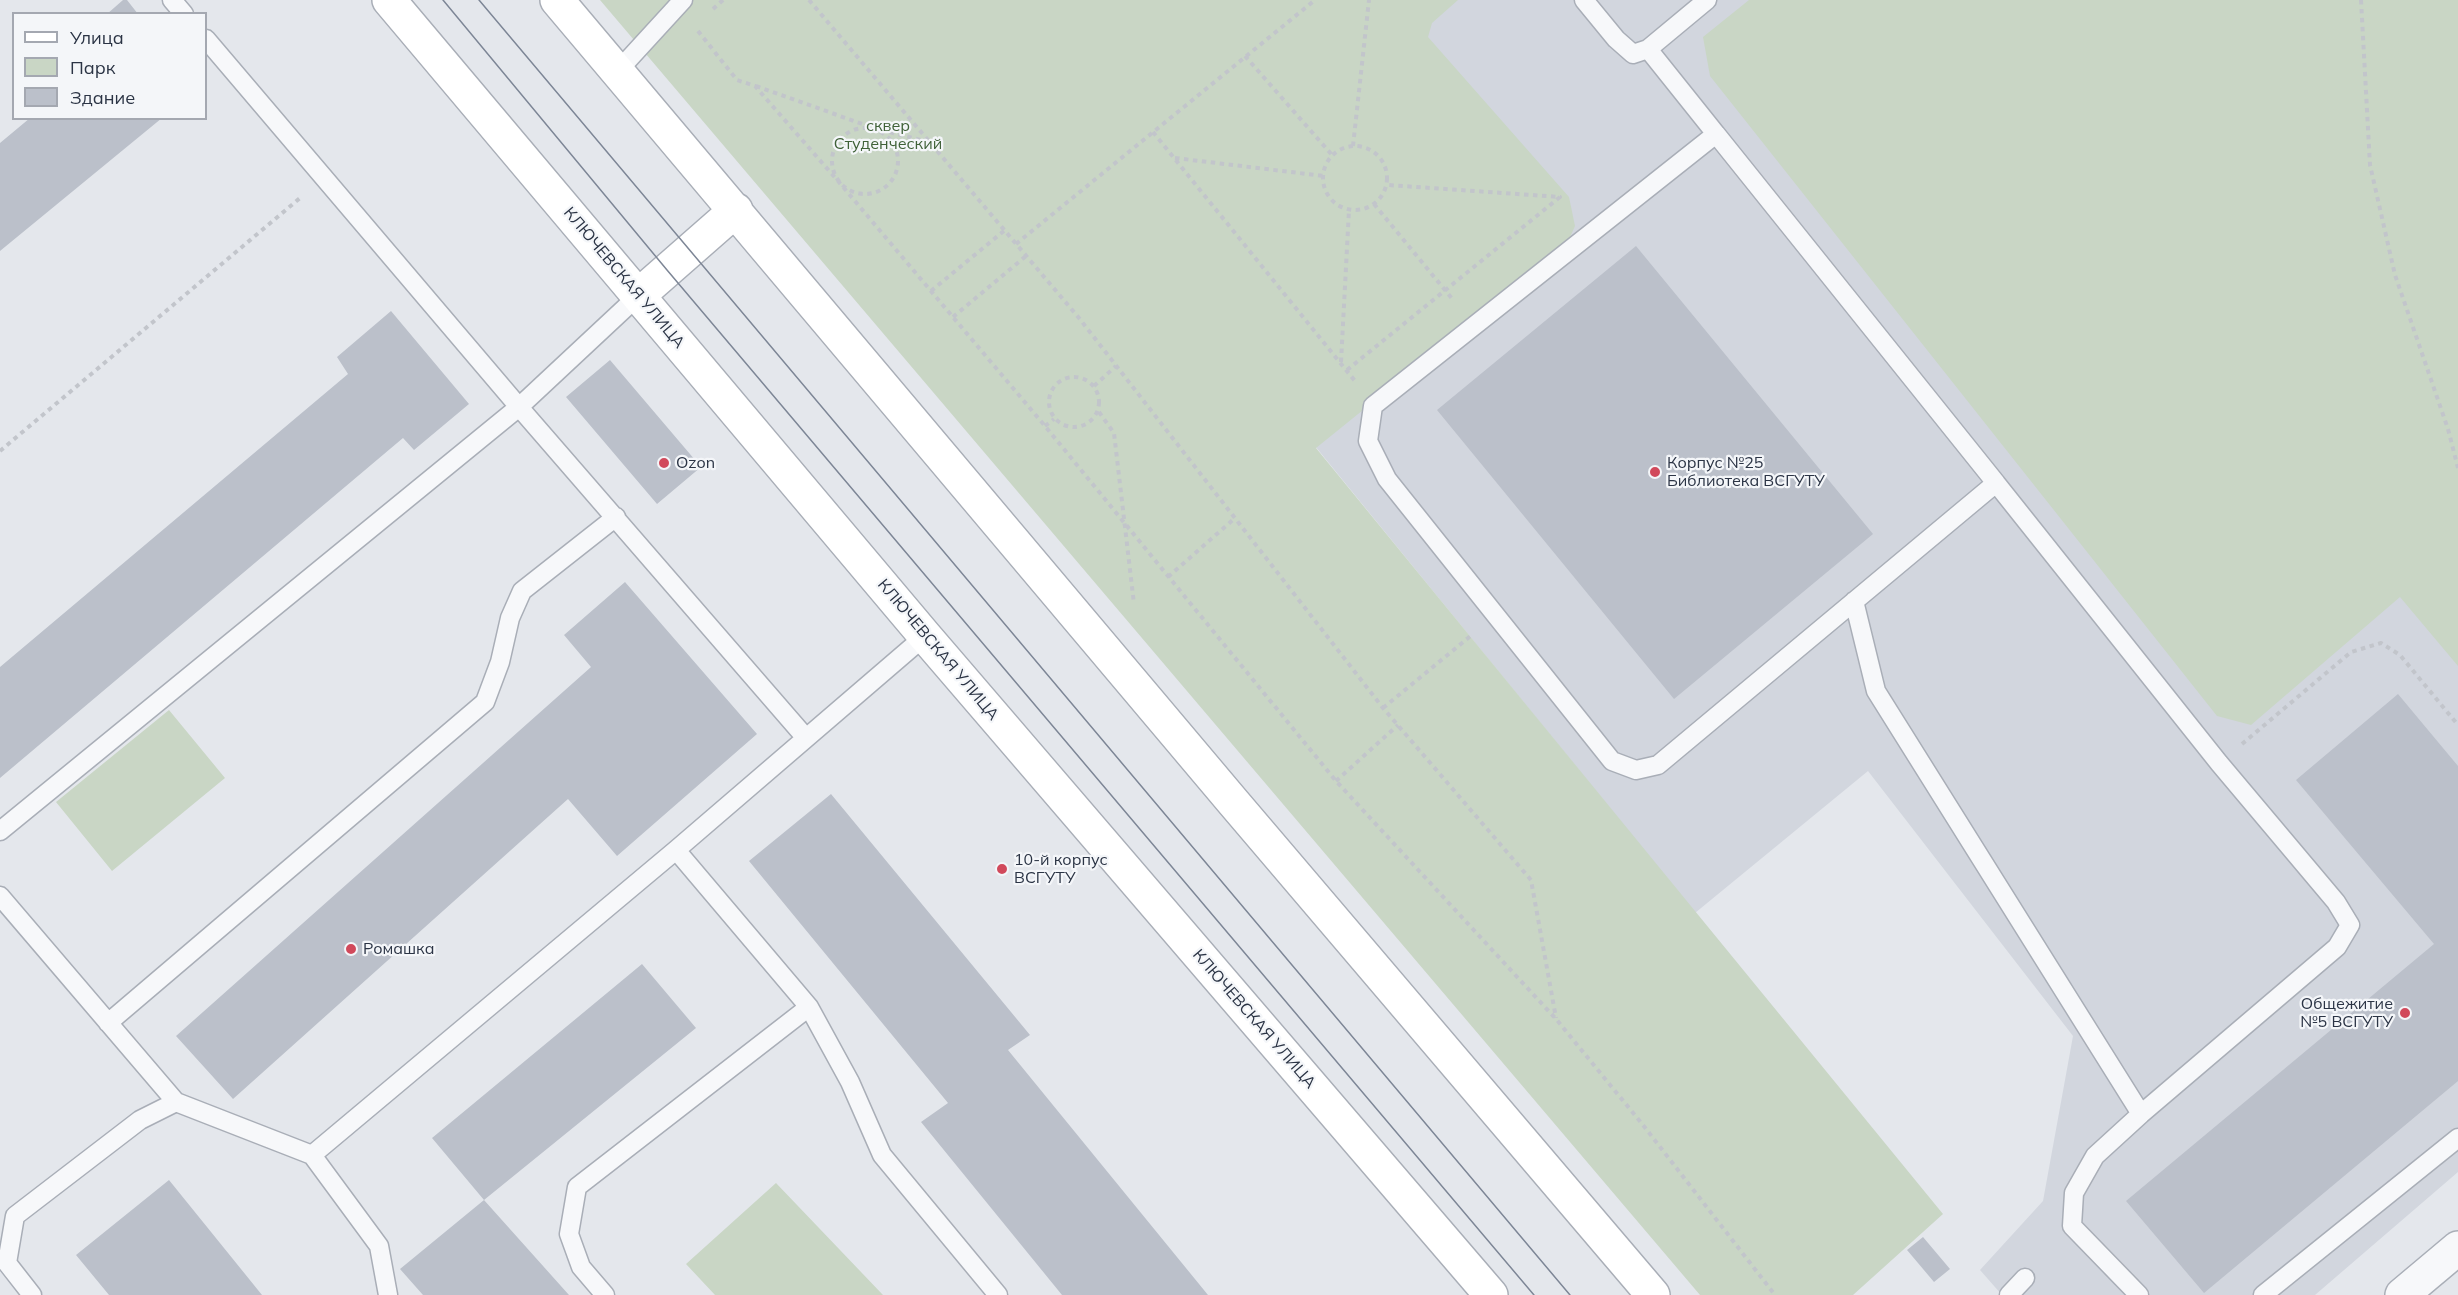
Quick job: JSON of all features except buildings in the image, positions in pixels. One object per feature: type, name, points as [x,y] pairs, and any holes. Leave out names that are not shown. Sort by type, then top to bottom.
[{"type":"main road","name":"КЛЮЧЕВСКАЯ УЛИЦА","points":[[389,0],[925,636],[1491,1295]]},
{"type":"main road","points":[[557,0],[1234,803],[1653,1295]]},
{"type":"main road","points":[[639,295],[736,210]]},
{"type":"street","points":[[2402,1295],[2458,1248]]},
{"type":"lane","points":[[172,0],[182,12]]},
{"type":"lane","points":[[1584,0],[1616,39],[1633,54],[1648,49],[1707,0]]},
{"type":"lane","points":[[618,72],[680,4]]},
{"type":"lane","points":[[207,40],[519,407],[806,738]]},
{"type":"lane","points":[[1648,49],[2219,763],[2336,902],[2350,925],[2337,947],[2095,1156],[2074,1192],[2072,1226],[2139,1295]]},
{"type":"lane","points":[[1716,134],[1373,406],[1368,441],[1387,479],[1612,761],[1636,770],[1658,765],[1996,483]]},
{"type":"lane","points":[[0,831],[519,407],[639,295]]},
{"type":"lane","points":[[108,1023],[484,702],[501,662],[510,618],[522,591],[616,517]]},
{"type":"lane","points":[[1854,601],[1876,691],[2141,1114]]},
{"type":"lane","points":[[312,1155],[676,850],[925,636]]},
{"type":"lane","points":[[676,850],[809,1007],[850,1082],[882,1155],[998,1295]]},
{"type":"lane","points":[[0,896],[176,1102],[312,1155],[379,1246],[388,1295]]},
{"type":"lane","points":[[605,1295],[581,1267],[568,1234],[577,1187],[809,1007]]},
{"type":"lane","points":[[32,1295],[7,1263],[15,1216],[141,1120],[176,1102]]},
{"type":"lane","points":[[2263,1295],[2458,1138]]},
{"type":"lane","points":[[2009,1295],[2025,1278]]},
{"type":"path","points":[[809,0],[1079,318],[1383,708],[1531,880],[1556,1019]]},
{"type":"path","points":[[1016,244],[1315,0]]},
{"type":"path","points":[[1353,146],[1370,0]]},
{"type":"path","points":[[2361,0],[2370,165],[2396,275],[2448,429],[2458,468]]},
{"type":"path","points":[[680,4],[737,80],[872,128],[930,142]]},
{"type":"path","points":[[1245,57],[1333,156]]},
{"type":"path","points":[[755,86],[1045,426],[1336,781],[1556,1019],[1643,1125],[1775,1295]]},
{"type":"path","points":[[855,128],[872,128],[886,135],[897,147],[899,164],[894,179],[882,190],[867,195],[851,191],[838,181],[832,166],[833,150],[841,137],[855,128]]},
{"type":"path","points":[[1153,132],[1347,370],[1373,406]]},
{"type":"path","points":[[1353,146],[1365,147],[1379,156],[1387,169],[1388,185],[1381,199],[1368,208],[1349,210],[1338,206],[1327,195],[1323,180],[1326,165],[1333,156],[1336,152],[1353,146]]},
{"type":"path","points":[[1174,158],[1324,176]]},
{"type":"path","points":[[0,450],[324,178]]},
{"type":"path","points":[[1347,370],[1560,197],[1388,185]]},
{"type":"path","points":[[1374,204],[1475,325]]},
{"type":"path","points":[[1341,363],[1349,210]]},
{"type":"path","points":[[931,291],[1005,230]]},
{"type":"path","points":[[953,317],[1026,256]]},
{"type":"path","points":[[1094,386],[1116,366]]},
{"type":"path","points":[[1070,377],[1084,378],[1094,386],[1100,398],[1099,412],[1091,422],[1078,428],[1065,426],[1054,419],[1049,406],[1051,393],[1058,382],[1070,377]]},
{"type":"path","points":[[1099,412],[1114,433],[1134,604]]},
{"type":"path","points":[[1045,426],[1054,419]]},
{"type":"path","points":[[1168,577],[1235,518]]},
{"type":"path","points":[[1383,708],[1495,614]]},
{"type":"path","points":[[2219,763],[2351,652],[2381,643],[2400,655],[2458,725]]},
{"type":"path","points":[[1336,781],[1398,724]]},
{"type":"shaded area","points":[[946,0],[2458,0],[2458,1172],[2315,1295],[2002,1295],[1980,1270],[2043,1201],[2073,1036],[1868,771],[1695,913],[1097,178]]},
{"type":"green space","name":"сквер Студенческий","points":[[600,0],[1458,0],[1432,23],[1428,37],[1569,197],[1575,226],[1566,246],[1316,448],[1943,1214],[1853,1295],[1700,1295]]},
{"type":"green space","points":[[1749,0],[2458,0],[2458,666],[2400,597],[2251,725],[2217,716],[1710,76],[1703,37]]},
{"type":"green space","points":[[169,710],[225,778],[112,871],[56,802]]},
{"type":"green space","points":[[776,1183],[883,1295],[715,1295],[686,1264]]},
{"type":"tram line","points":[[443,0],[667,270],[1534,1295]]},
{"type":"tram line","points":[[479,0],[1570,1295]]},
{"type":"place","name":"Ozon","points":[[664,463]]},
{"type":"place","name":"Корпус №25 Библиотека ВСГУТУ","points":[[1655,472]]},
{"type":"place","name":"10-й корпус ВСГУТУ","points":[[1002,869]]},
{"type":"place","name":"Ромашка","points":[[351,949]]},
{"type":"place","name":"Общежитие №5 ВСГУТУ","points":[[2405,1013]]}]
